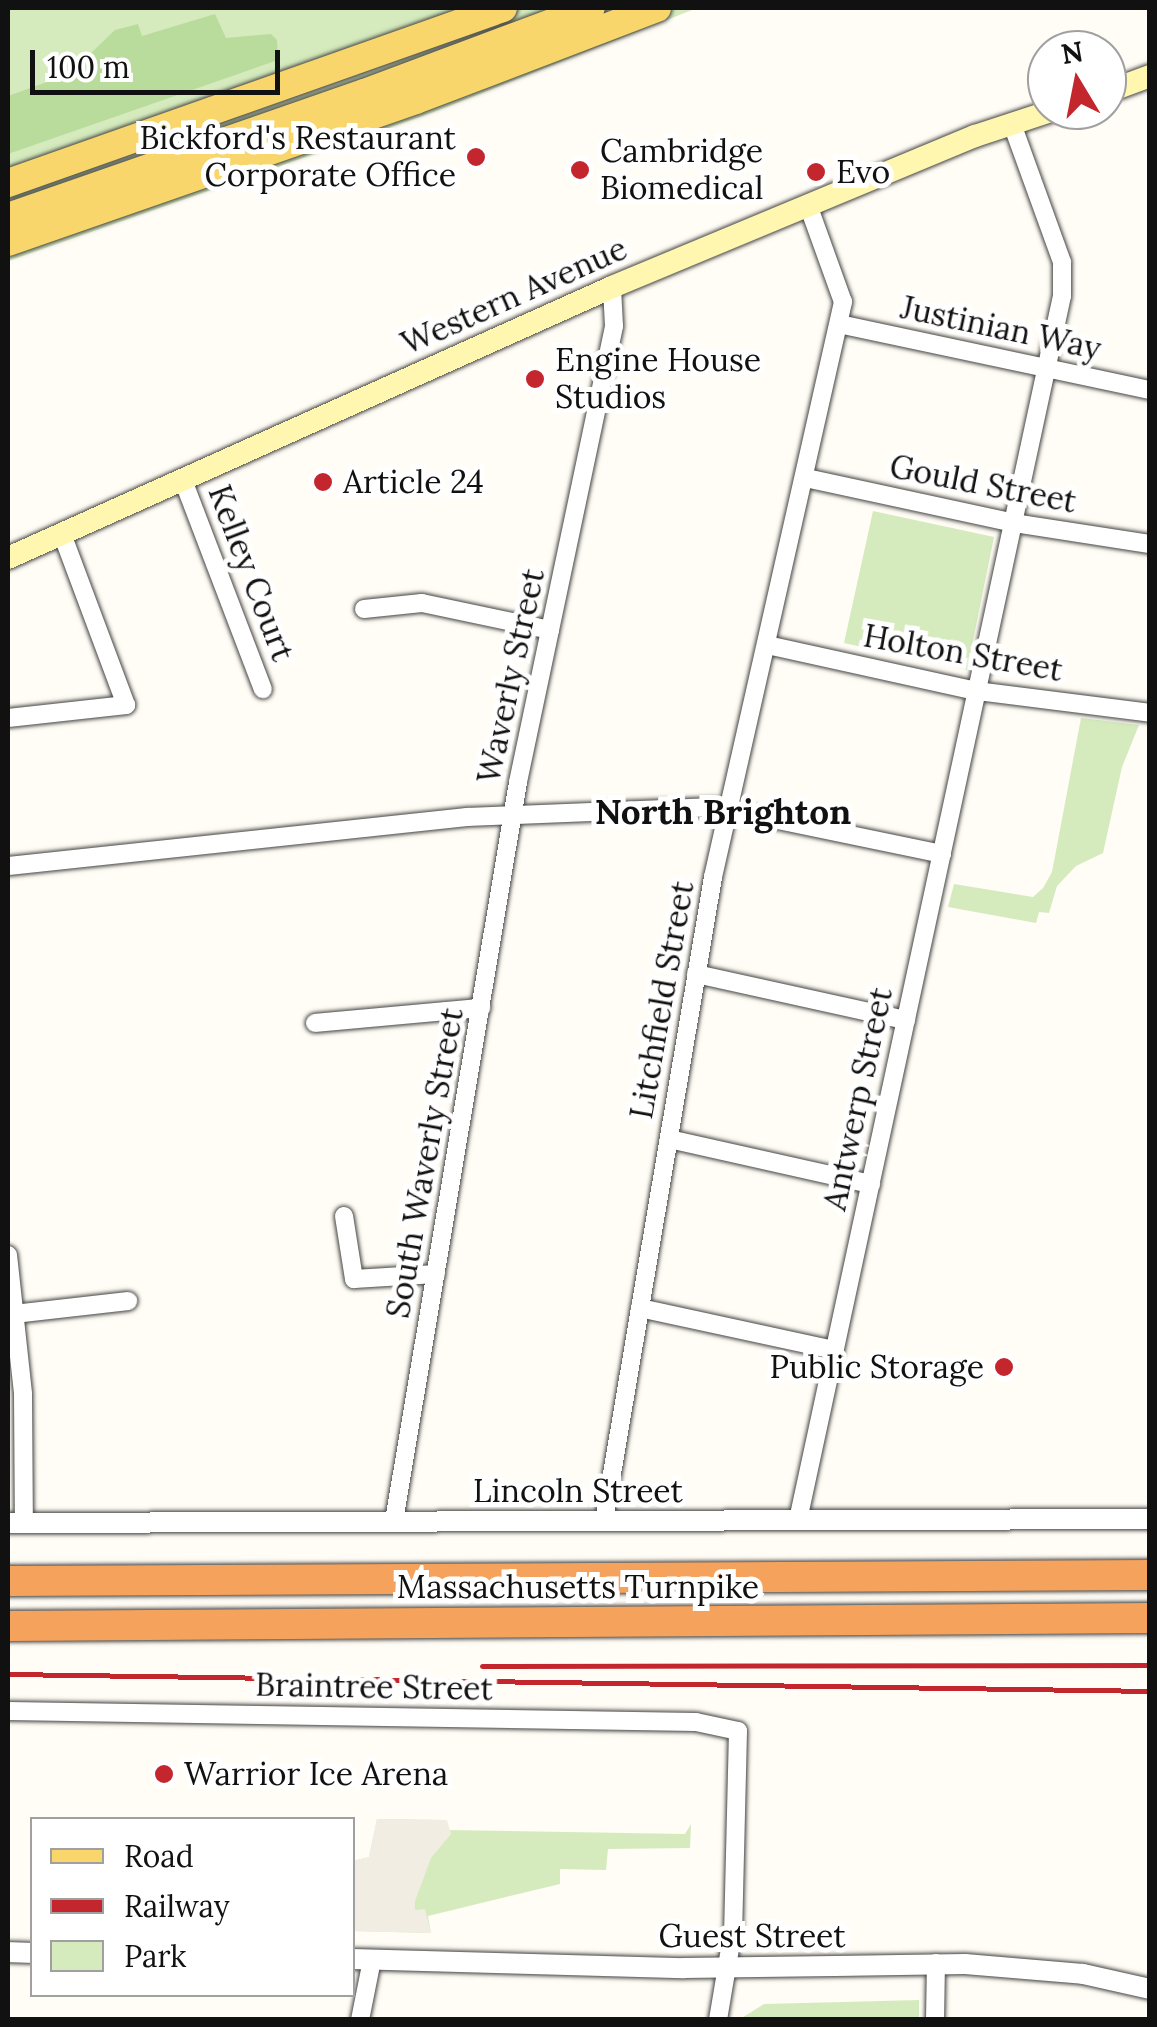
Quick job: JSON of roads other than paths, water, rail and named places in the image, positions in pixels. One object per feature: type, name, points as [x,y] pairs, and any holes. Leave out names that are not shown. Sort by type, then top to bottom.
[{"type":"highway","name":"Massachusetts Turnpike","points":[[8,1581],[1150,1575]]},
{"type":"highway","name":"Massachusetts Turnpike","points":[[8,1626],[1150,1618]]},
{"type":"main road","points":[[8,183],[503,8]]},
{"type":"main road","points":[[8,217],[379,88],[591,8]]},
{"type":"main road","points":[[8,242],[416,100],[656,8]]},
{"type":"main road","name":"Western Avenue","points":[[8,558],[612,287],[1027,119]]},
{"type":"street","name":"Antwerp Street","points":[[798,1520],[1062,296],[1062,262],[1012,124]]},
{"type":"street","name":"Litchfield Street","points":[[604,1521],[696,974],[728,808],[839,324],[843,292],[808,205]]},
{"type":"street","name":"Waverly Street","points":[[8,866],[514,815],[614,326],[612,287]]},
{"type":"street","name":"Justinian Way","points":[[839,324],[1150,390]]},
{"type":"street","name":"Gould Street","points":[[806,478],[1014,523],[1150,544]]},
{"type":"street","name":"Kelley Court","points":[[183,480],[262,689]]},
{"type":"street","points":[[8,718],[126,704],[62,534]]},
{"type":"street","points":[[364,609],[422,603],[550,630]]},
{"type":"street","name":"Holton Street","points":[[767,645],[977,691],[1150,713]]},
{"type":"street","points":[[514,815],[728,808],[942,854]]},
{"type":"street","name":"South Waverly Street","points":[[394,1522],[514,815]]},
{"type":"street","points":[[696,974],[906,1020]]},
{"type":"street","points":[[315,1024],[481,1008]]},
{"type":"street","points":[[668,1139],[871,1184]]},
{"type":"street","points":[[344,1216],[354,1279],[436,1274]]},
{"type":"street","points":[[8,1255],[23,1394],[16,1523]]},
{"type":"street","points":[[14,1314],[128,1300]]},
{"type":"street","points":[[640,1308],[835,1350]]},
{"type":"street","name":"Lincoln Street","points":[[16,1523],[1150,1519]]},
{"type":"street","name":"Braintree Street","points":[[8,1712],[696,1722],[738,1731],[733,1931],[726,1967]]},
{"type":"street","points":[[360,2020],[362,1960]]},
{"type":"street","name":"Guest Street","points":[[362,1960],[726,1967],[936,1963],[1053,1970],[1150,1989]]},
{"type":"street","points":[[935,2020],[936,1963]]},
{"type":"street","points":[[718,2020],[726,1967]]},
{"type":"railway","points":[[482,1666],[1150,1665]]},
{"type":"railway","points":[[8,1674],[1150,1691]]},
{"type":"place","name":"Bickford's Restaurant Corporate Office","points":[[476,157]]},
{"type":"place","name":"Cambridge Biomedical","points":[[580,170]]},
{"type":"place","name":"Evo","points":[[816,172]]},
{"type":"place","name":"Engine House Studios","points":[[535,379]]},
{"type":"place","name":"Article 24","points":[[323,482]]},
{"type":"place","name":"Public Storage","points":[[1004,1367]]},
{"type":"place","name":"Warrior Ice Arena","points":[[164,1774]]},
{"type":"district","name":"North Brighton","points":[[723,812]]}]
